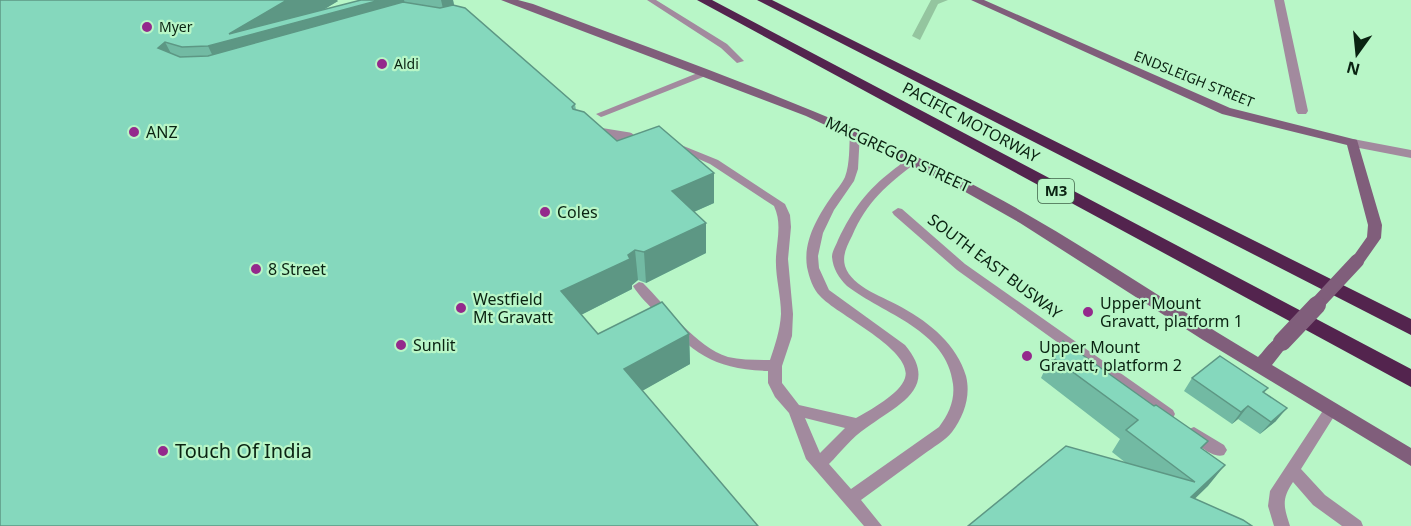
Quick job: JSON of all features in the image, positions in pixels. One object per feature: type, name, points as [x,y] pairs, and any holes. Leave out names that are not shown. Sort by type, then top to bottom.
[{"type":"highway","name":"PACIFIC MOTORWAY","points":[[703,0],[1411,379]]},
{"type":"highway","name":"PACIFIC MOTORWAY","points":[[763,0],[1411,328]]},
{"type":"street","name":"MACGREGOR STREET","points":[[506,0],[530,6],[810,113],[855,132],[984,195],[1411,458]]},
{"type":"street","name":"ENDSLEIGH STREET","points":[[976,0],[1226,111],[1287,128],[1411,154]]},
{"type":"street","points":[[1280,0],[1302,111]]},
{"type":"street","points":[[1260,367],[1357,261],[1374,238],[1375,225],[1353,143]]},
{"type":"lane","points":[[651,0],[695,26],[740,61]]},
{"type":"lane","points":[[601,114],[705,73]]},
{"type":"lane","points":[[583,136],[596,130],[688,150],[714,162],[779,204],[784,215],[785,227],[782,260],[787,314],[785,336],[775,366],[775,383],[780,393],[795,410],[811,454],[874,526]]},
{"type":"lane","points":[[819,464],[858,425],[905,391],[912,380],[912,368],[907,357],[896,344],[824,293],[815,281],[811,263],[814,241],[823,217],[851,177],[854,164],[855,132]]},
{"type":"lane","points":[[850,500],[944,431],[954,420],[959,404],[961,385],[952,356],[900,311],[856,287],[845,277],[840,267],[838,254],[862,201],[913,160]]},
{"type":"lane","name":"SOUTH EAST BUSWAY","points":[[898,212],[961,267],[1219,450]]},
{"type":"lane","points":[[639,286],[688,336],[716,358],[730,362],[775,366]]},
{"type":"lane","points":[[795,410],[858,425]]},
{"type":"lane","points":[[1282,526],[1276,498],[1331,410]]},
{"type":"lane","points":[[1293,470],[1319,500],[1355,526]]},
{"type":"green space","points":[[931,0],[948,0],[938,4],[920,40],[912,36]]},
{"type":"building","name":"Westfield Mt Gravatt","points":[[0,0],[287,0],[229,34],[361,0],[380,0],[208,46],[182,47],[165,42],[158,48],[180,57],[208,56],[403,2],[440,8],[453,5],[465,8],[575,104],[573,109],[584,112],[617,141],[659,126],[714,173],[672,191],[706,223],[644,252],[635,250],[628,255],[630,259],[561,291],[598,334],[662,302],[689,334],[624,369],[758,526],[0,526]]},
{"type":"building","points":[[1063,341],[1154,406],[1156,405],[1208,441],[1201,448],[1225,465],[1191,497],[1252,526],[968,526],[1066,446],[1195,482],[1126,430],[1138,420],[1051,356]]},
{"type":"building","points":[[1220,356],[1268,388],[1263,392],[1287,408],[1271,422],[1248,406],[1241,412],[1192,378]]},
{"type":"place","name":"Myer","points":[[147,27]]},
{"type":"place","name":"Aldi","points":[[382,64]]},
{"type":"place","name":"ANZ","points":[[134,132]]},
{"type":"place","name":"Coles","points":[[545,212]]},
{"type":"place","name":"8 Street","points":[[256,269]]},
{"type":"place","name":"Westfield Mt Gravatt","points":[[461,308]]},
{"type":"place","name":"Upper Mount Gravatt, platform 1","points":[[1088,312]]},
{"type":"place","name":"Sunlit","points":[[401,345]]},
{"type":"place","name":"Upper Mount Gravatt, platform 2","points":[[1027,356]]},
{"type":"place","name":"Touch Of India","points":[[163,451]]}]
